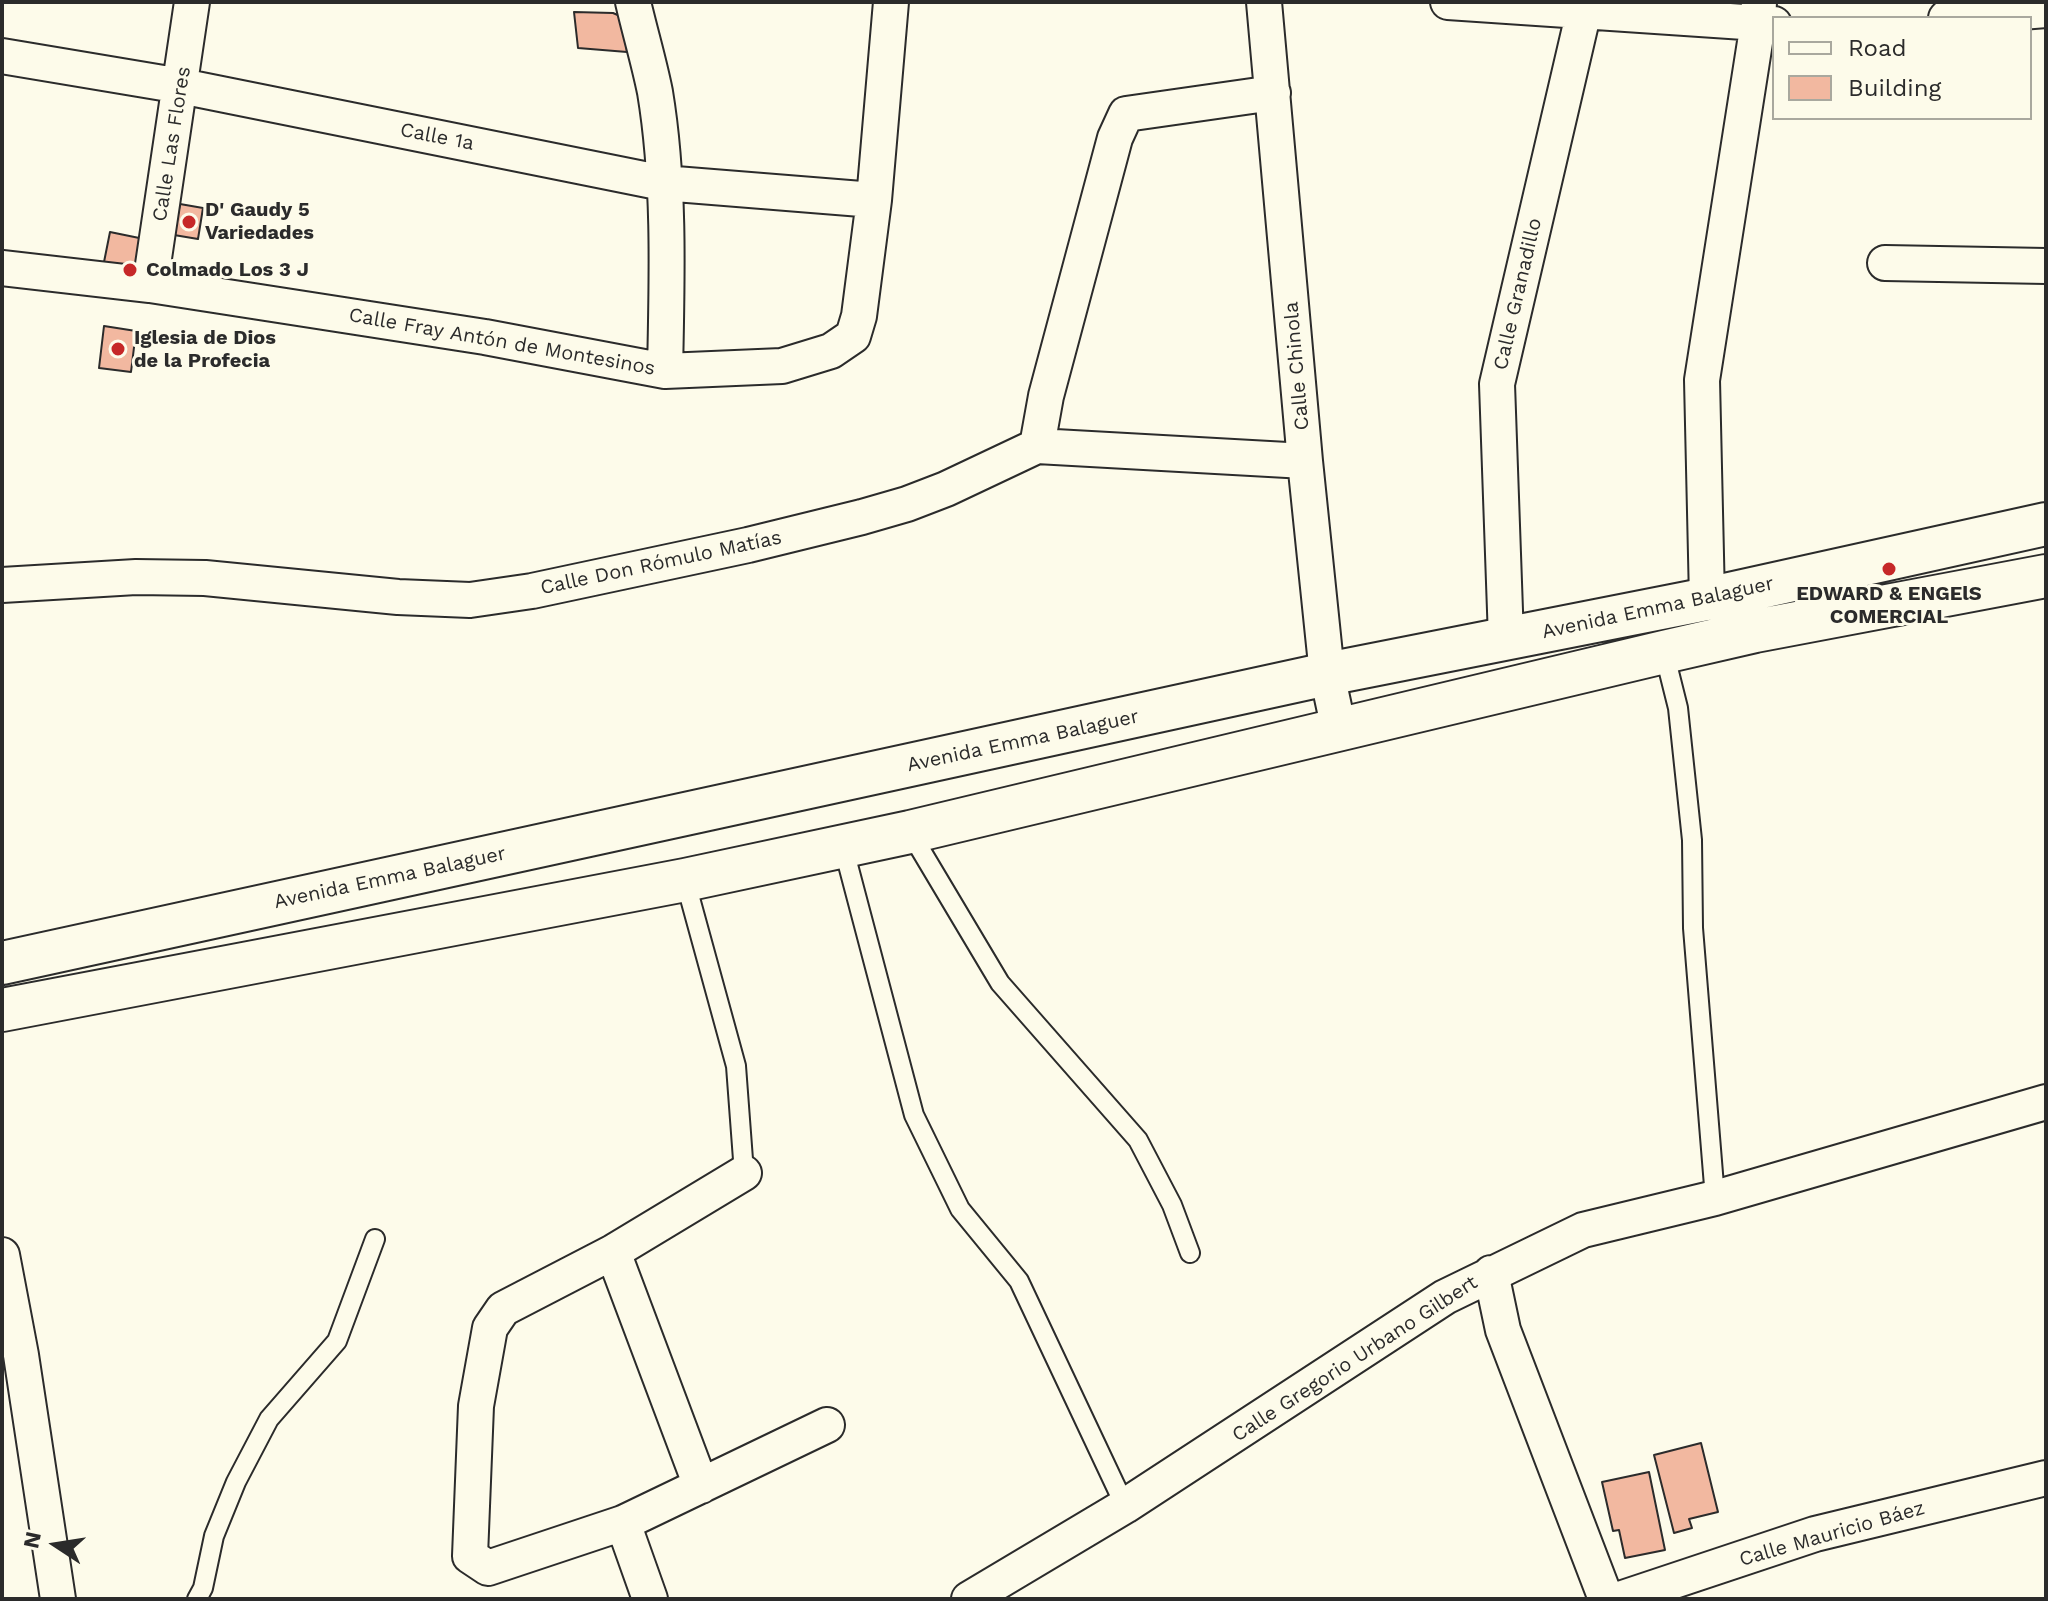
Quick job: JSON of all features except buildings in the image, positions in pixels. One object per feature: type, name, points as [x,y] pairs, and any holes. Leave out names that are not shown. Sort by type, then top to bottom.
[{"type":"street","name":"Calle Las Flores","points":[[150,285],[192,2]]},
{"type":"street","points":[[632,2],[655,93],[668,250],[665,371]]},
{"type":"street","name":"Calle Fray Antón de Montesinos","points":[[2,268],[150,285],[485,337],[665,371],[782,366],[831,351],[853,336],[859,316],[874,200],[891,2]]},
{"type":"street","name":"Calle Chinola","points":[[1264,2],[1305,461],[1327,674],[1339,730]]},
{"type":"street","points":[[1448,2],[1764,16],[1702,380],[1707,599]]},
{"type":"street","name":"Calle Granadillo","points":[[1506,639],[1497,384],[1585,7]]},
{"type":"street","points":[[1971,16],[2046,10]]},
{"type":"street","name":"Calle 1a","points":[[2,56],[181,86],[663,183],[874,200]]},
{"type":"street","points":[[1037,446],[1046,396],[1110,153],[1126,114],[1273,93]]},
{"type":"street","points":[[1885,263],[2046,266]]},
{"type":"street","name":"Calle Don Rómulo Matías","points":[[2,585],[136,577],[205,578],[398,597],[470,600],[532,591],[862,517],[946,489],[1037,446],[1305,461]]},
{"type":"street","name":"Avenida Emma Balaguer","points":[[2,963],[1327,674],[1707,599],[2046,524]]},
{"type":"street","points":[[2,1010],[685,880],[910,832],[1755,631],[2046,576]]},
{"type":"street","name":"Calle Gregorio Urbano Gilbert","points":[[969,1599],[1125,1506],[1445,1297],[1583,1230],[1715,1198],[2046,1102]]},
{"type":"street","points":[[744,1173],[613,1252],[503,1309],[490,1328],[476,1406],[470,1556],[488,1568],[623,1523],[827,1425]]},
{"type":"street","points":[[613,1252],[701,1486]]},
{"type":"street","points":[[2,1255],[11,1360],[58,1599]]},
{"type":"street","points":[[1491,1273],[1503,1330],[1606,1599]]},
{"type":"street","name":"Calle Mauricio Báez","points":[[1620,1599],[1815,1534],[2046,1478]]},
{"type":"street","points":[[623,1523],[650,1599]]},
{"type":"lane","points":[[1664,652],[1678,708],[1692,840],[1693,928],[1715,1198]]},
{"type":"lane","points":[[910,832],[1000,983],[1138,1140],[1172,1205],[1190,1253]]},
{"type":"lane","points":[[843,846],[914,1115],[960,1209],[1019,1281],[1125,1506]]},
{"type":"lane","points":[[685,880],[736,1066],[744,1173]]},
{"type":"lane","points":[[197,1599],[203,1588],[214,1536],[236,1482],[269,1419],[337,1341],[375,1239]]},
{"type":"place","name":"D' Gaudy 5 Variedades","points":[[189,222]]},
{"type":"place","name":"Colmado Los 3 J","points":[[130,270]]},
{"type":"place","name":"Iglesia de Dios de la Profecia","points":[[118,349]]},
{"type":"place","name":"EDWARD & ENGElS COMERCIAL","points":[[1889,569]]}]
